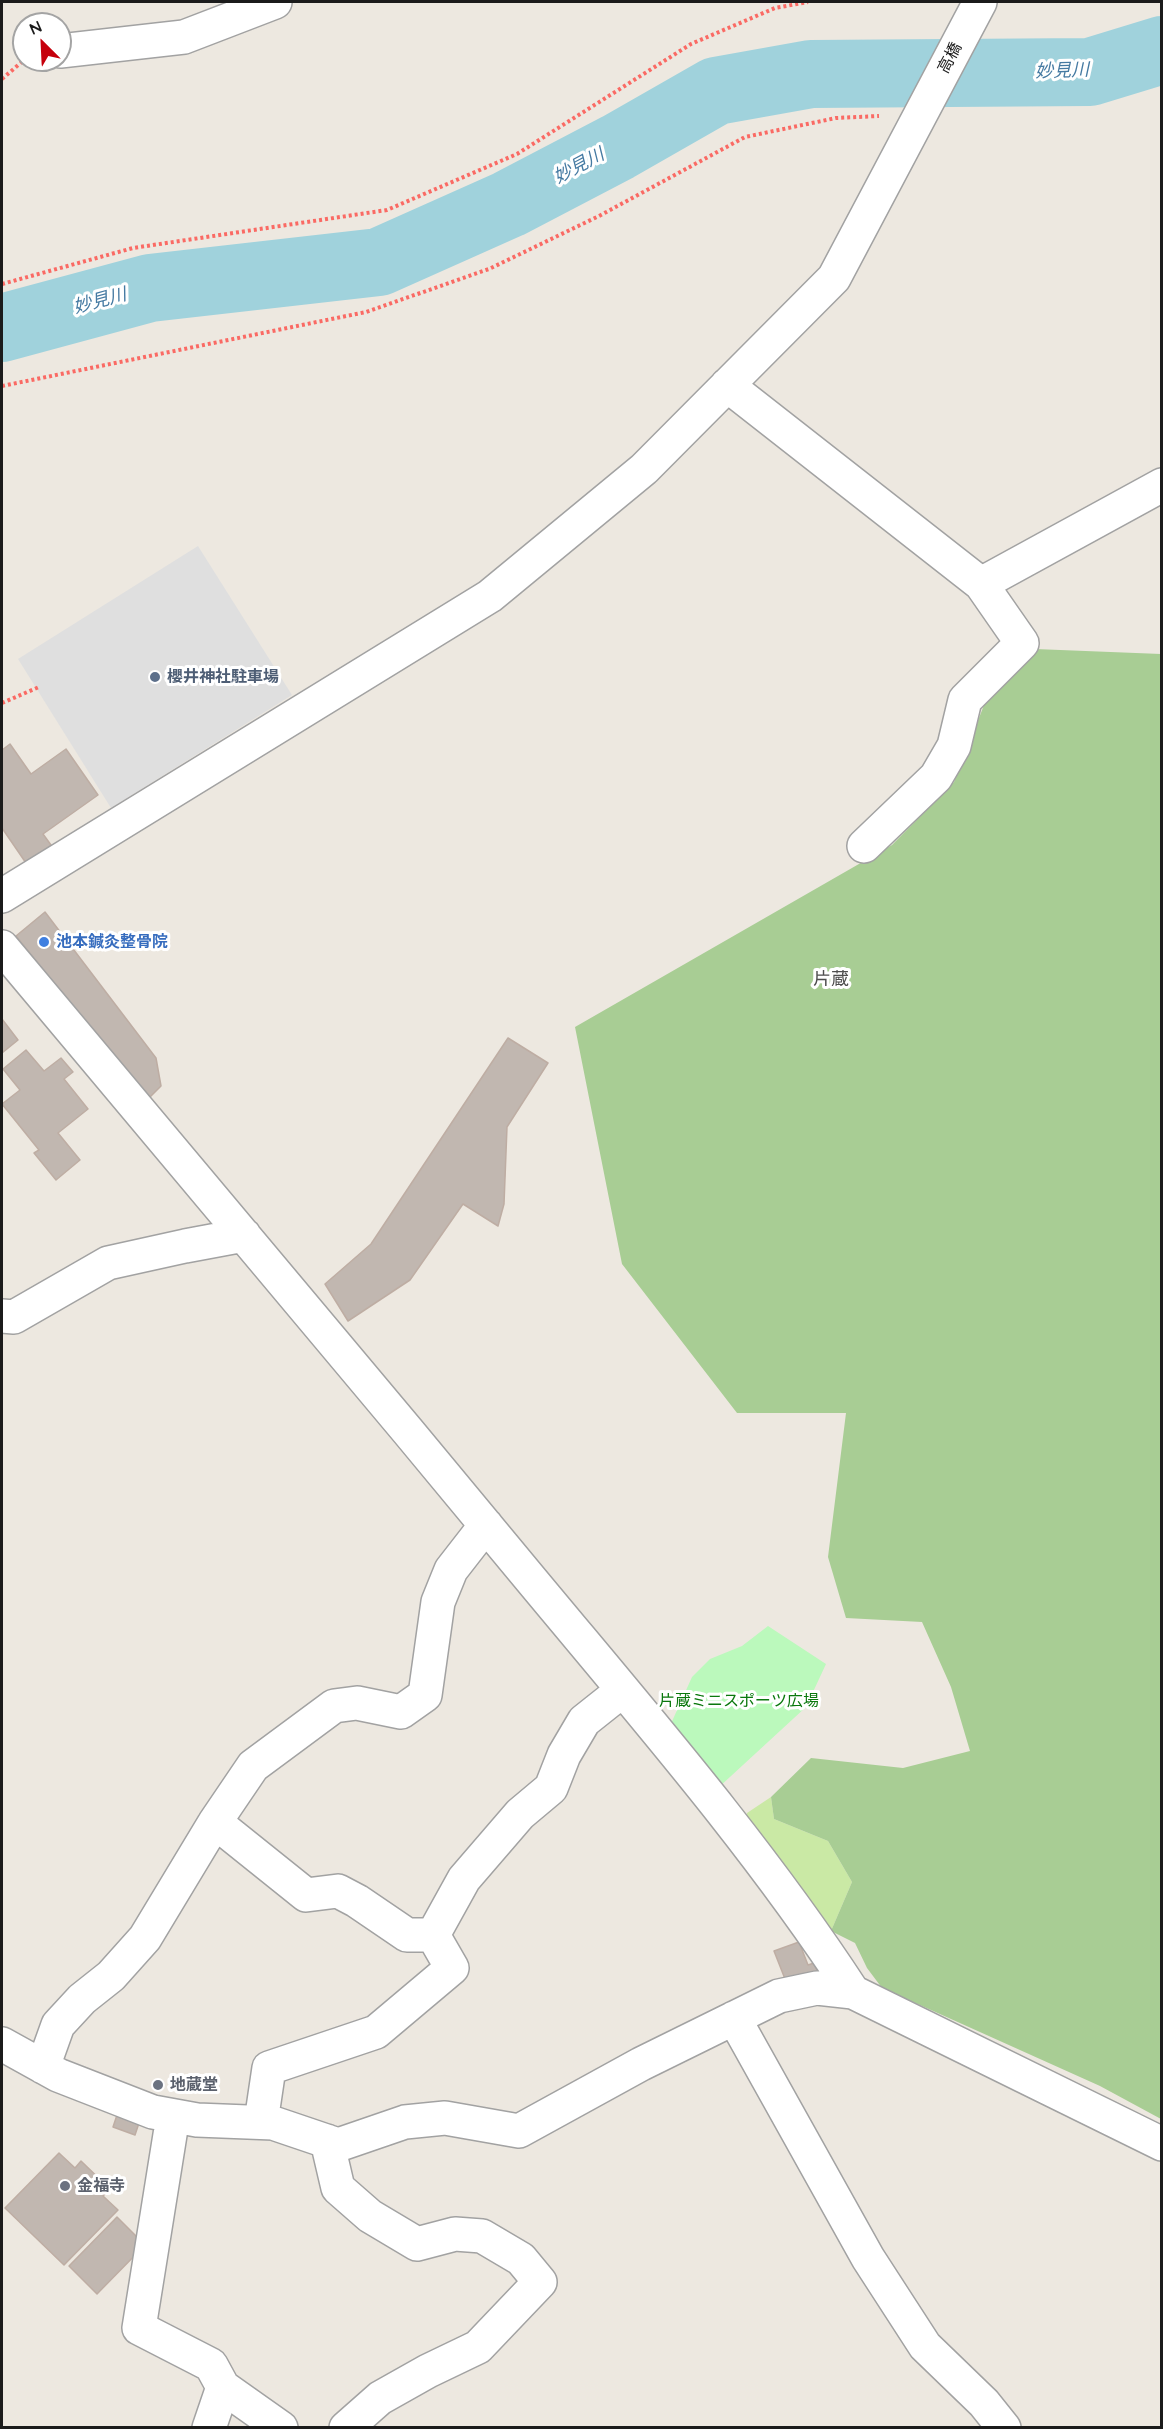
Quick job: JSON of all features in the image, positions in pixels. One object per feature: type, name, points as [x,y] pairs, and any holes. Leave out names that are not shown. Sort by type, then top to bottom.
[{"type":"street","points":[[72,50],[184,36],[275,2]]},
{"type":"street","name":"高橋","points":[[2,896],[490,596],[644,469],[834,278],[980,2]]},
{"type":"street","points":[[727,385],[981,584],[1022,643],[965,700],[954,746],[936,777],[864,846]]},
{"type":"street","points":[[981,584],[1161,485]]},
{"type":"street","points":[[2,947],[486,1525],[734,1826],[822,1944],[853,1992]]},
{"type":"street","points":[[2,1316],[14,1317],[108,1263],[244,1235]]},
{"type":"street","points":[[43,2067],[58,2025],[82,1999],[111,1976],[145,1938],[215,1822],[253,1766],[334,1706],[357,1703],[401,1712],[425,1695],[438,1602],[451,1570],[486,1525]]},
{"type":"street","points":[[433,1935],[464,1879],[520,1814],[551,1788],[564,1755],[584,1721],[622,1690]]},
{"type":"street","points":[[215,1822],[306,1894],[338,1892],[357,1901],[407,1935],[433,1935]]},
{"type":"street","points":[[261,2122],[269,2068],[376,2032],[452,1968],[433,1935]]},
{"type":"street","points":[[2,2044],[58,2075],[153,2112],[197,2120],[273,2123],[338,2145],[405,2122],[445,2118],[519,2131],[641,2064],[779,1996],[817,1988],[853,1992],[1161,2144]]},
{"type":"street","points":[[734,2018],[868,2258],[925,2346],[984,2403],[1004,2427]]},
{"type":"street","points":[[172,2116],[139,2328],[211,2365],[223,2386],[281,2427]]},
{"type":"street","points":[[327,2141],[338,2188],[370,2216],[417,2244],[456,2234],[482,2236],[521,2259],[540,2282],[478,2347],[380,2398],[346,2427]]},
{"type":"street","points":[[209,2427],[223,2386]]},
{"type":"path","points":[[2,284],[134,249],[387,210],[517,154],[692,44],[775,8],[808,2]]},
{"type":"path","points":[[2,386],[366,312],[489,269],[599,216],[745,137],[836,118],[919,114]]},
{"type":"path","points":[[2,703],[39,687]]},
{"type":"green space","points":[[1035,649],[1161,654],[1161,2119],[1100,2086],[882,1988],[867,1968],[855,1943],[831,1931],[852,1882],[828,1841],[774,1819],[771,1797],[811,1758],[903,1768],[970,1751],[951,1687],[922,1622],[846,1618],[828,1557],[846,1413],[737,1413],[622,1264],[575,1027],[892,845],[954,782],[986,700]]},
{"type":"green space","name":"片蔵ミニスポーツ広場","points":[[768,1626],[826,1664],[806,1707],[718,1788],[669,1728],[692,1677],[710,1659],[742,1646]]},
{"type":"green space","points":[[771,1797],[774,1819],[828,1841],[852,1882],[831,1931],[744,1824],[747,1813]]},
{"type":"shaded area","name":"櫻井神社駐車場","points":[[198,546],[292,695],[111,808],[18,659]]},
{"type":"building","points":[[10,744],[31,774],[66,749],[98,795],[43,834],[51,845],[26,863],[2,828],[2,750]]},
{"type":"building","points":[[45,912],[156,1058],[161,1086],[147,1100],[16,936]]},
{"type":"building","points":[[2,1019],[18,1040],[2,1053]]},
{"type":"building","points":[[508,1038],[548,1063],[507,1127],[504,1204],[498,1226],[463,1204],[410,1280],[348,1321],[325,1284],[371,1244]]},
{"type":"building","points":[[26,1050],[44,1071],[61,1058],[73,1072],[64,1079],[88,1109],[58,1133],[80,1160],[56,1180],[34,1153],[39,1150],[2,1104],[20,1090],[3,1069]]},
{"type":"building","points":[[799,1942],[808,1965],[814,1963],[818,1972],[787,1984],[774,1951]]},
{"type":"building","points":[[118,2112],[140,2120],[135,2135],[113,2127]]},
{"type":"building","points":[[59,2153],[75,2168],[81,2161],[110,2189],[103,2196],[118,2210],[64,2265],[5,2208]]},
{"type":"building","points":[[117,2217],[145,2245],[97,2294],[69,2266]]},
{"type":"waterway","name":"妙見川","points":[[2,328],[150,288],[379,262],[509,204],[618,147],[716,91],[811,74],[1090,72],[1162,50]]},
{"type":"place","name":"櫻井神社駐車場","points":[[155,677]]},
{"type":"place","name":"池本鍼灸整骨院","points":[[44,942]]},
{"type":"place","name":"地蔵堂","points":[[158,2085]]},
{"type":"place","name":"金福寺","points":[[65,2186]]},
{"type":"district","name":"片蔵","points":[[831,980]]}]
